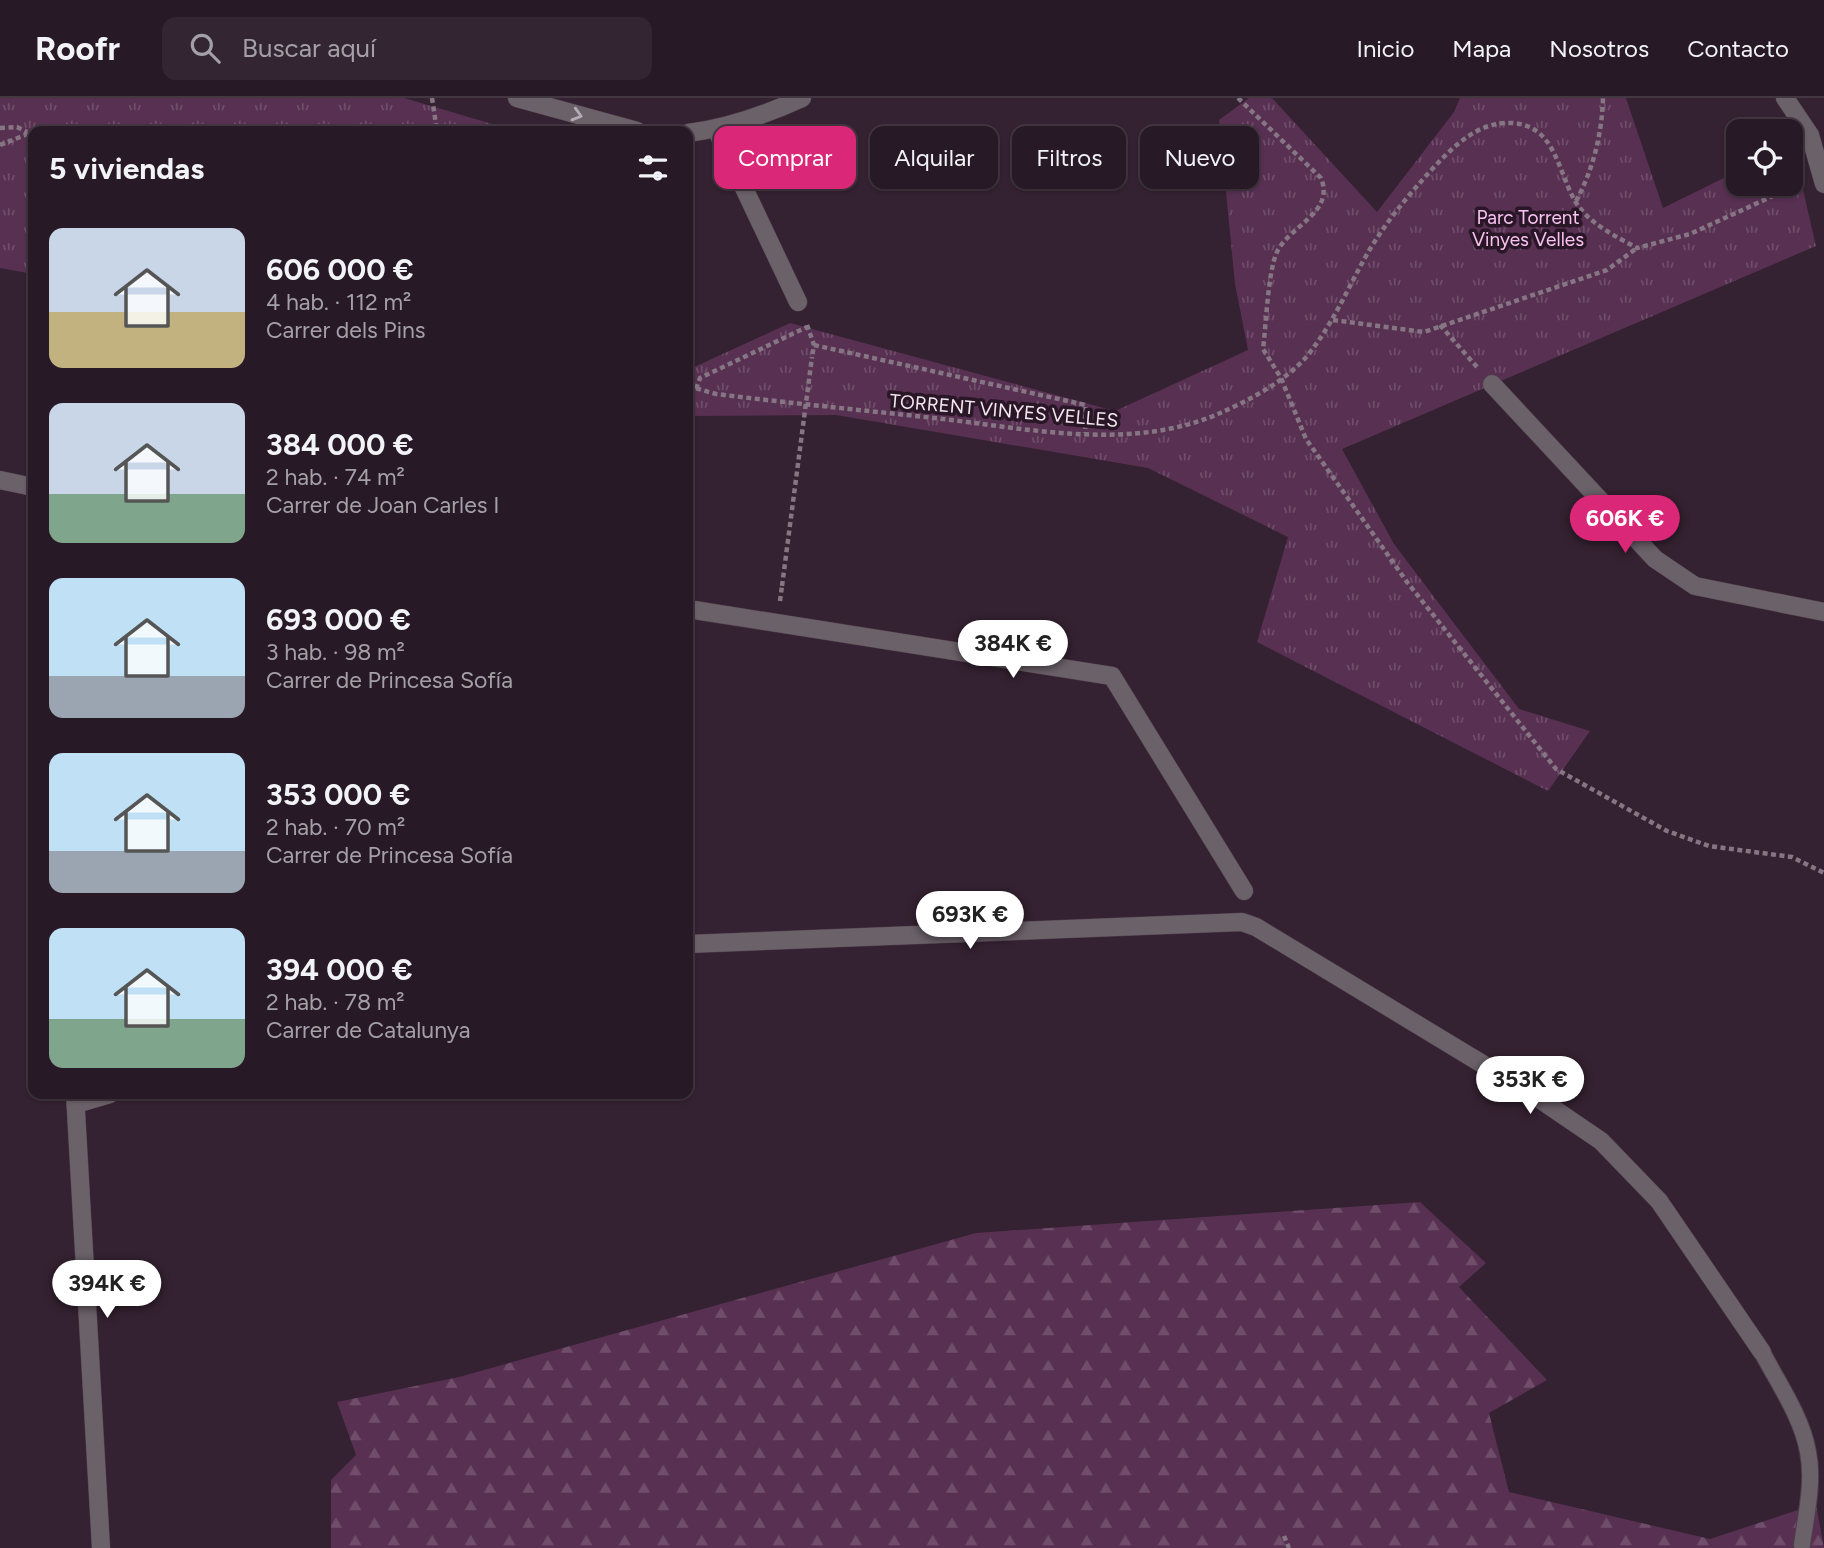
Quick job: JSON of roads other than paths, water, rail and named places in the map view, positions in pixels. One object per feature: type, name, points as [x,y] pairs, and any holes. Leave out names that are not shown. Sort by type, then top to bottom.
[{"type":"street","points":[[517,98],[619,126]]},
{"type":"street","points":[[727,126],[760,117],[802,98]]},
{"type":"street","points":[[1785,98],[1810,135],[1823,178]]},
{"type":"street","points":[[693,132],[714,129]]},
{"type":"street","points":[[745,189],[799,302]]},
{"type":"street","points":[[1492,384],[1655,559],[1678,577],[1695,586],[1824,612]]},
{"type":"street","points":[[0,480],[28,486]]},
{"type":"street","points":[[693,610],[1112,676],[1244,891]]},
{"type":"street","points":[[693,944],[1242,922],[1256,927],[1532,1094],[1601,1141],[1658,1201],[1762,1352]]},
{"type":"street","points":[[76,1099],[100,1548]]},
{"type":"lane","points":[[1762,1352],[1797,1418],[1808,1451],[1810,1481],[1802,1545]]},
{"type":"park label","name":"Parc Torrent Vinyes Velles","points":[[1528,228]]}]
